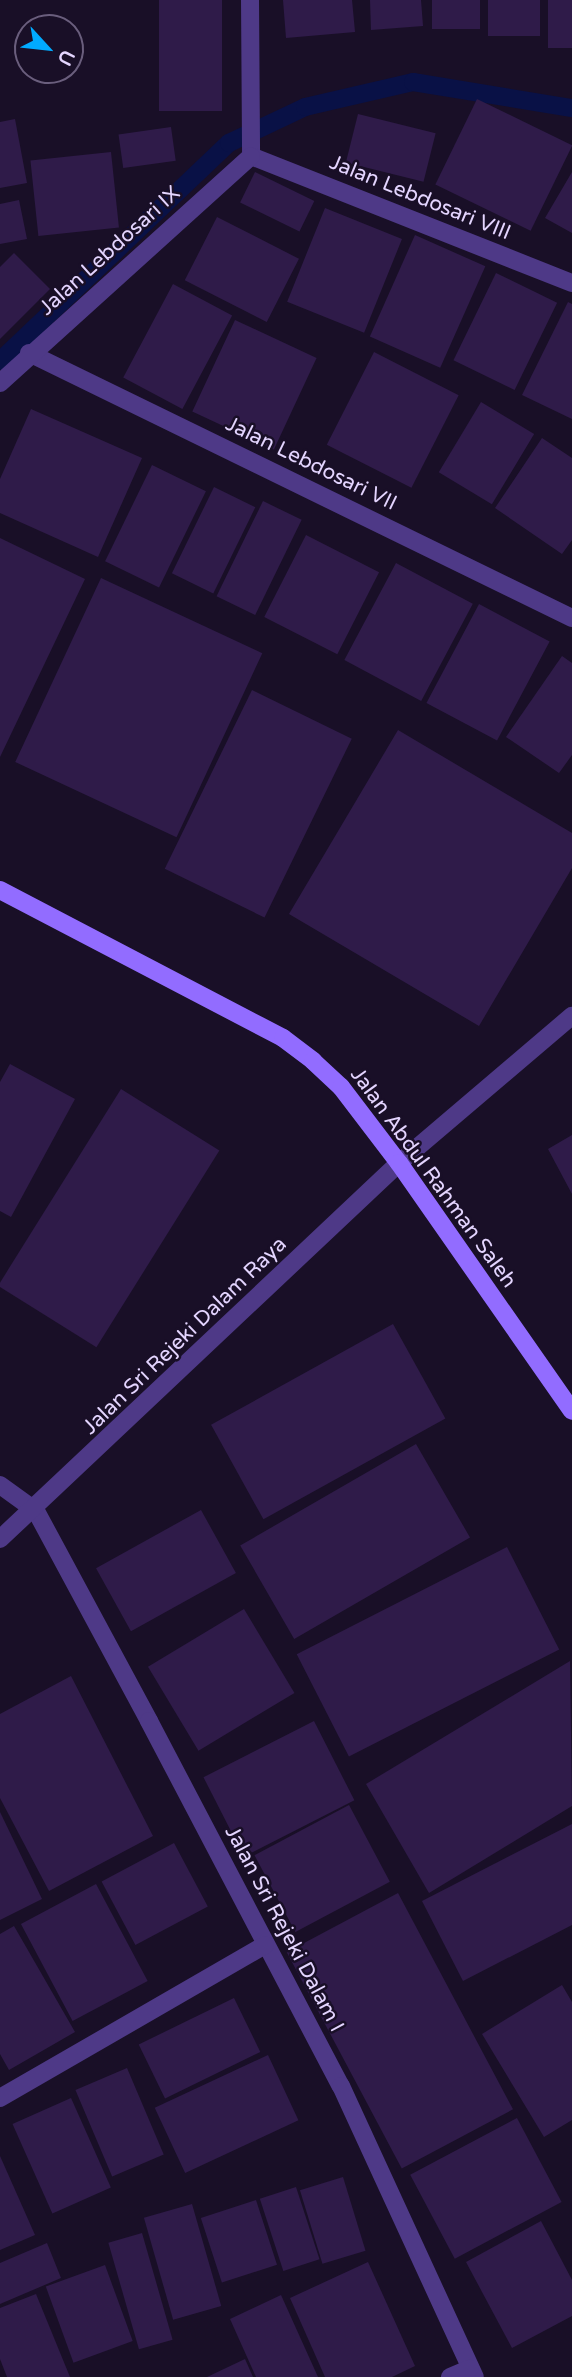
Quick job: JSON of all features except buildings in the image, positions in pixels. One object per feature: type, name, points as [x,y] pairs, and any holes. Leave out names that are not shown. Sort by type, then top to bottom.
[{"type":"street","points":[[250,0],[251,149]]},
{"type":"street","name":"Jalan Lebdosari VIII","points":[[251,149],[572,283]]},
{"type":"street","name":"Jalan Lebdosari IX","points":[[0,383],[29,353],[251,149]]},
{"type":"street","name":"Jalan Lebdosari VII","points":[[29,353],[572,618]]},
{"type":"street","name":"Jalan Abdul Rahman Saleh","points":[[0,890],[282,1038],[341,1087],[399,1164],[572,1411]]},
{"type":"street","name":"Jalan Sri Rejeki Dalam Raya","points":[[0,1539],[36,1511],[399,1164],[572,1016]]},
{"type":"street","points":[[0,1485],[36,1511]]},
{"type":"street","name":"Jalan Sri Rejeki Dalam I","points":[[36,1511],[341,2087],[472,2373]]},
{"type":"street","points":[[0,2098],[265,1945]]},
{"type":"street","points":[[450,2377],[472,2373]]},
{"type":"waterway","points":[[0,361],[229,143],[305,107],[413,82],[572,108]]}]
